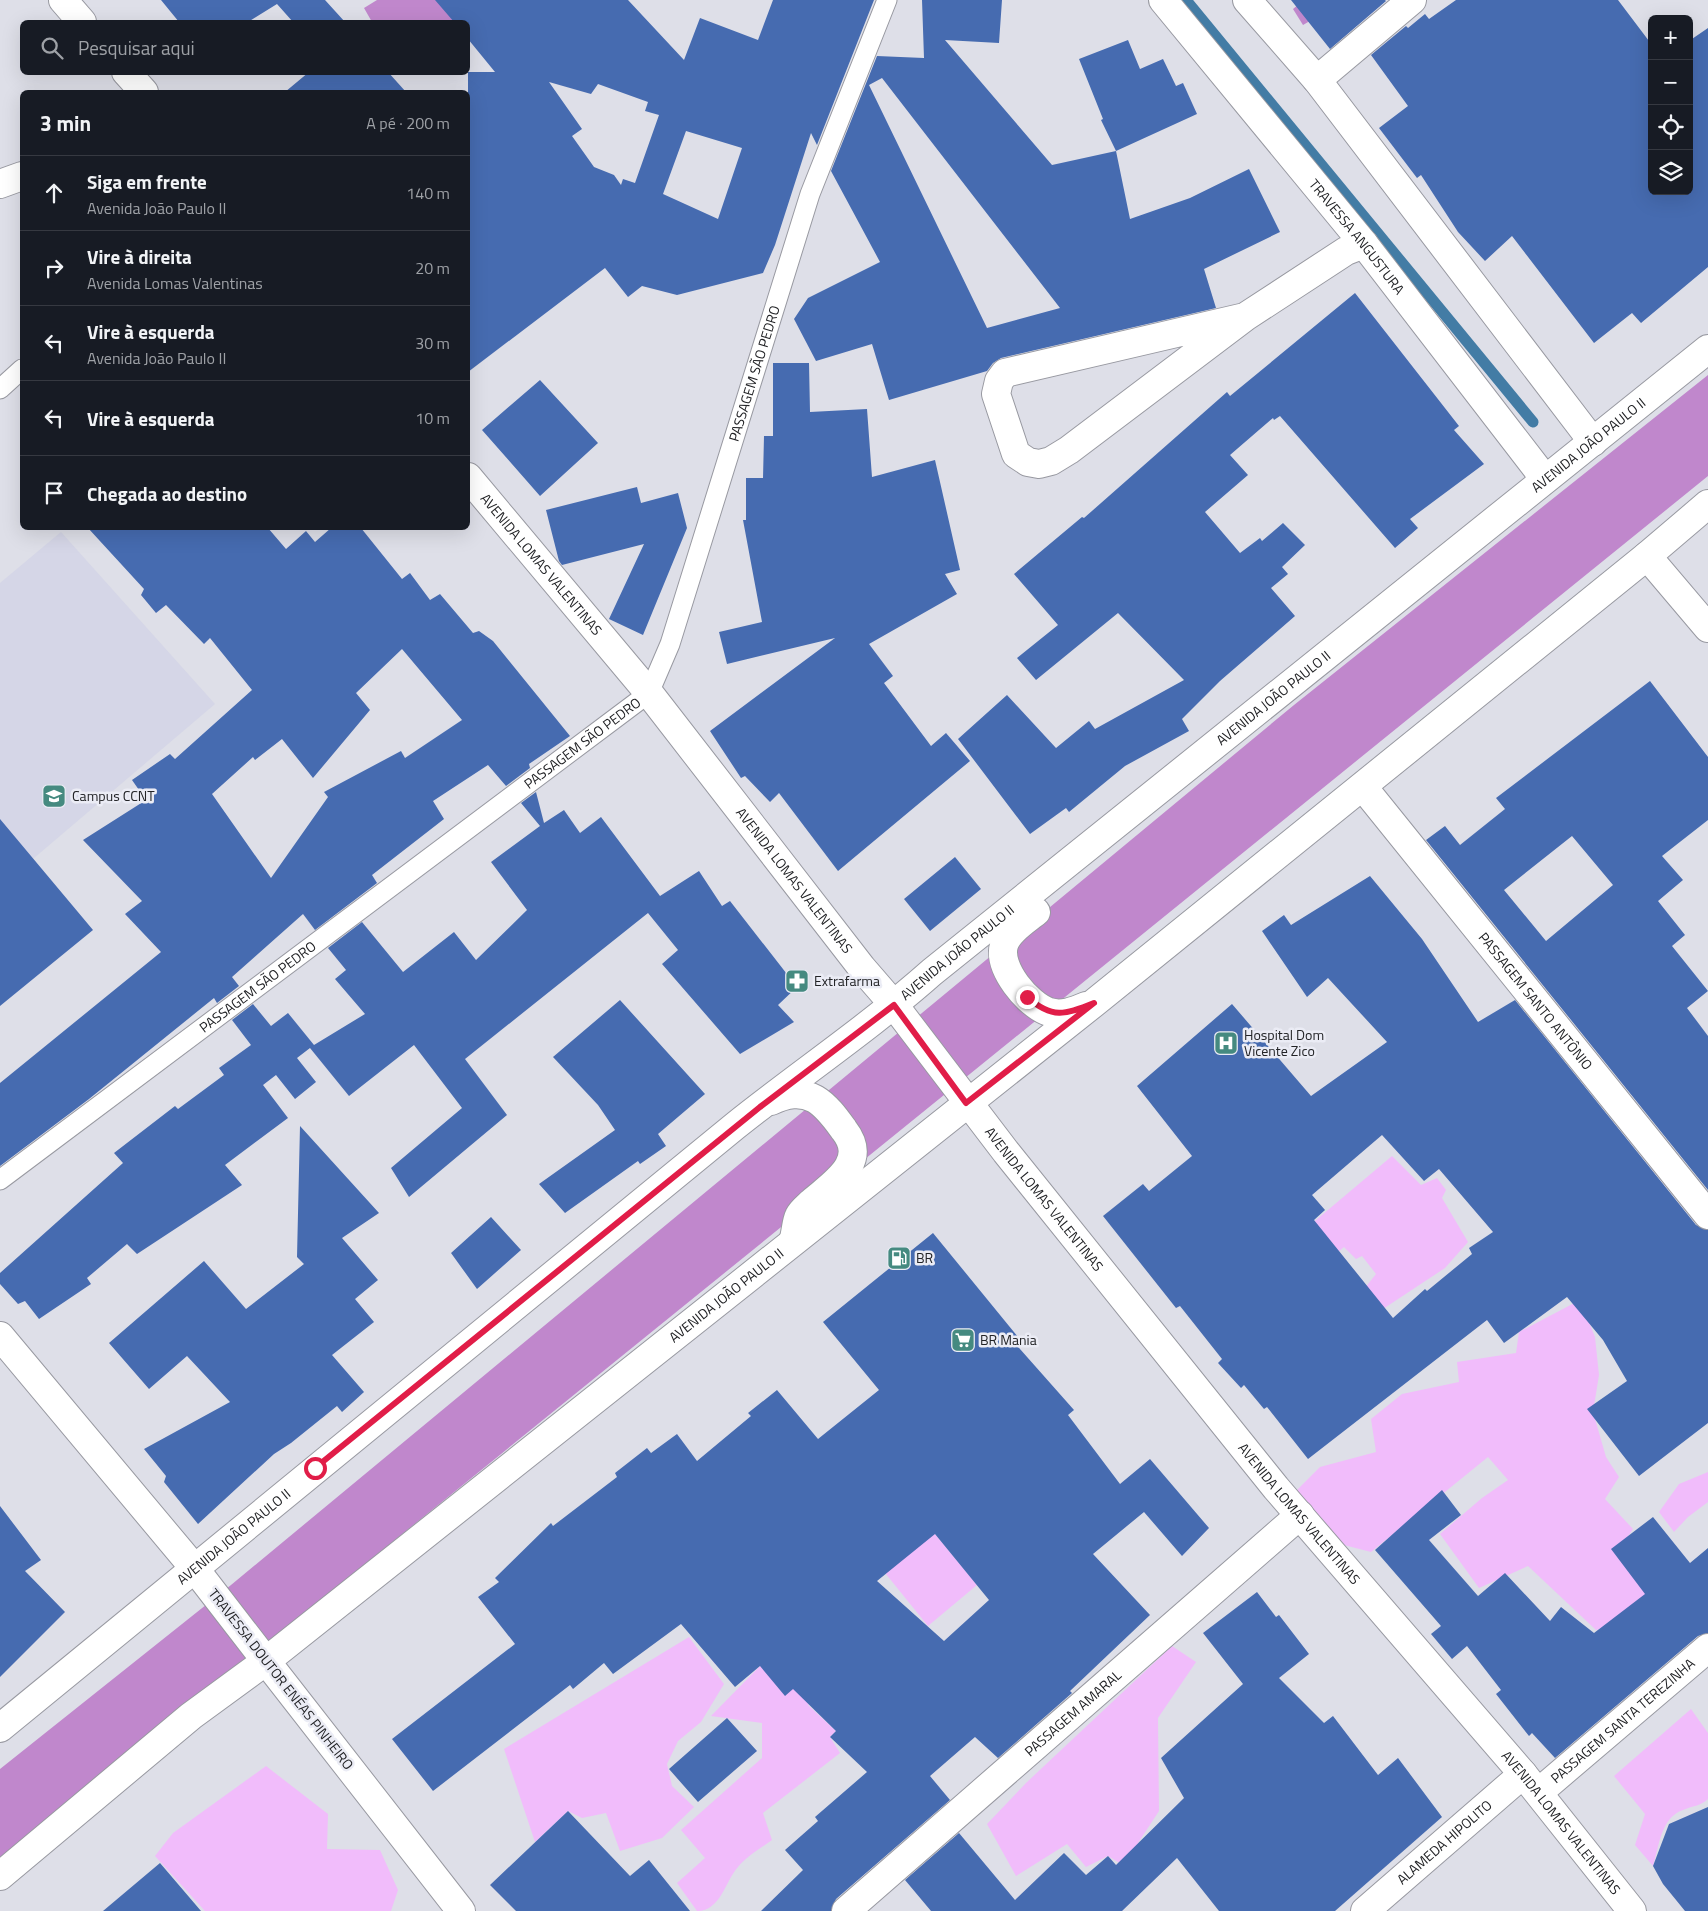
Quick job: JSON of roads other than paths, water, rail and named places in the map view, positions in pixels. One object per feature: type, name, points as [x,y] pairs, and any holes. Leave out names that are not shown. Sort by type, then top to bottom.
[{"type":"street","points":[[63,0],[80,20]]},
{"type":"street","name":"TRAVESSA ANGUSTURA","points":[[1163,0],[1364,244],[1545,479]]},
{"type":"street","points":[[1248,0],[1317,80],[1593,442]]},
{"type":"street","points":[[1317,80],[1412,0]]},
{"type":"street","points":[[129,75],[142,90]]},
{"type":"street","points":[[0,184],[20,177]]},
{"type":"street","points":[[1245,317],[1005,374],[999,381],[996,394],[1016,454],[1033,463],[1051,461],[1069,450],[1245,317],[1346,251],[1364,244]]},
{"type":"street","name":"AVENIDA JOÃO PAULO II","points":[[0,1728],[760,1107],[894,1005],[932,972],[1708,349]]},
{"type":"street","name":"AVENIDA LOMAS VALENTINAS","points":[[470,479],[648,692],[862,968],[894,1005],[966,1103],[1300,1515],[1531,1783],[1632,1911]]},
{"type":"street","name":"AVENIDA JOÃO PAULO II","points":[[0,1876],[191,1716],[266,1661],[1094,1003],[1647,556],[1708,504]]},
{"type":"street","points":[[1647,556],[1708,628]]},
{"type":"street","name":"PASSAGEM SANTO ANTÔNIO","points":[[1363,786],[1708,1215]]},
{"type":"street","points":[[1067,864],[1057,893],[1008,936],[1003,947],[1005,968],[1027,997],[1039,1007],[1049,1012],[1063,1014],[1094,1003]]},
{"type":"street","points":[[760,1107],[781,1096],[792,1094],[806,1095],[828,1110],[850,1139],[852,1160],[848,1171],[799,1214],[794,1242]]},
{"type":"street","name":"TRAVESSA DOUTOR ENÉAS PINHEIRO","points":[[0,1338],[195,1569],[461,1911]]},
{"type":"street","name":"PASSAGEM AMARAL","points":[[846,1911],[1300,1515]]},
{"type":"street","name":"PASSAGEM SANTA TEREZINHA","points":[[1531,1783],[1708,1648]]},
{"type":"street","name":"ALAMEDA HIPOLITO","points":[[1365,1911],[1531,1783]]},
{"type":"lane","name":"PASSAGEM SÃO PEDRO","points":[[0,1180],[648,692],[670,644],[810,194],[887,0]]},
{"type":"lane","points":[[0,389],[20,371]]},
{"type":"waterway","points":[[1186,0],[1533,422]]},
{"type":"place","name":"Campus CCNT","points":[[54,796]]},
{"type":"place","name":"Extrafarma","points":[[797,981]]},
{"type":"place","name":"Hospital Dom Vicente Zico","points":[[1226,1043]]},
{"type":"place","name":"BR","points":[[899,1258]]},
{"type":"place","name":"BR Mania","points":[[963,1340]]}]
